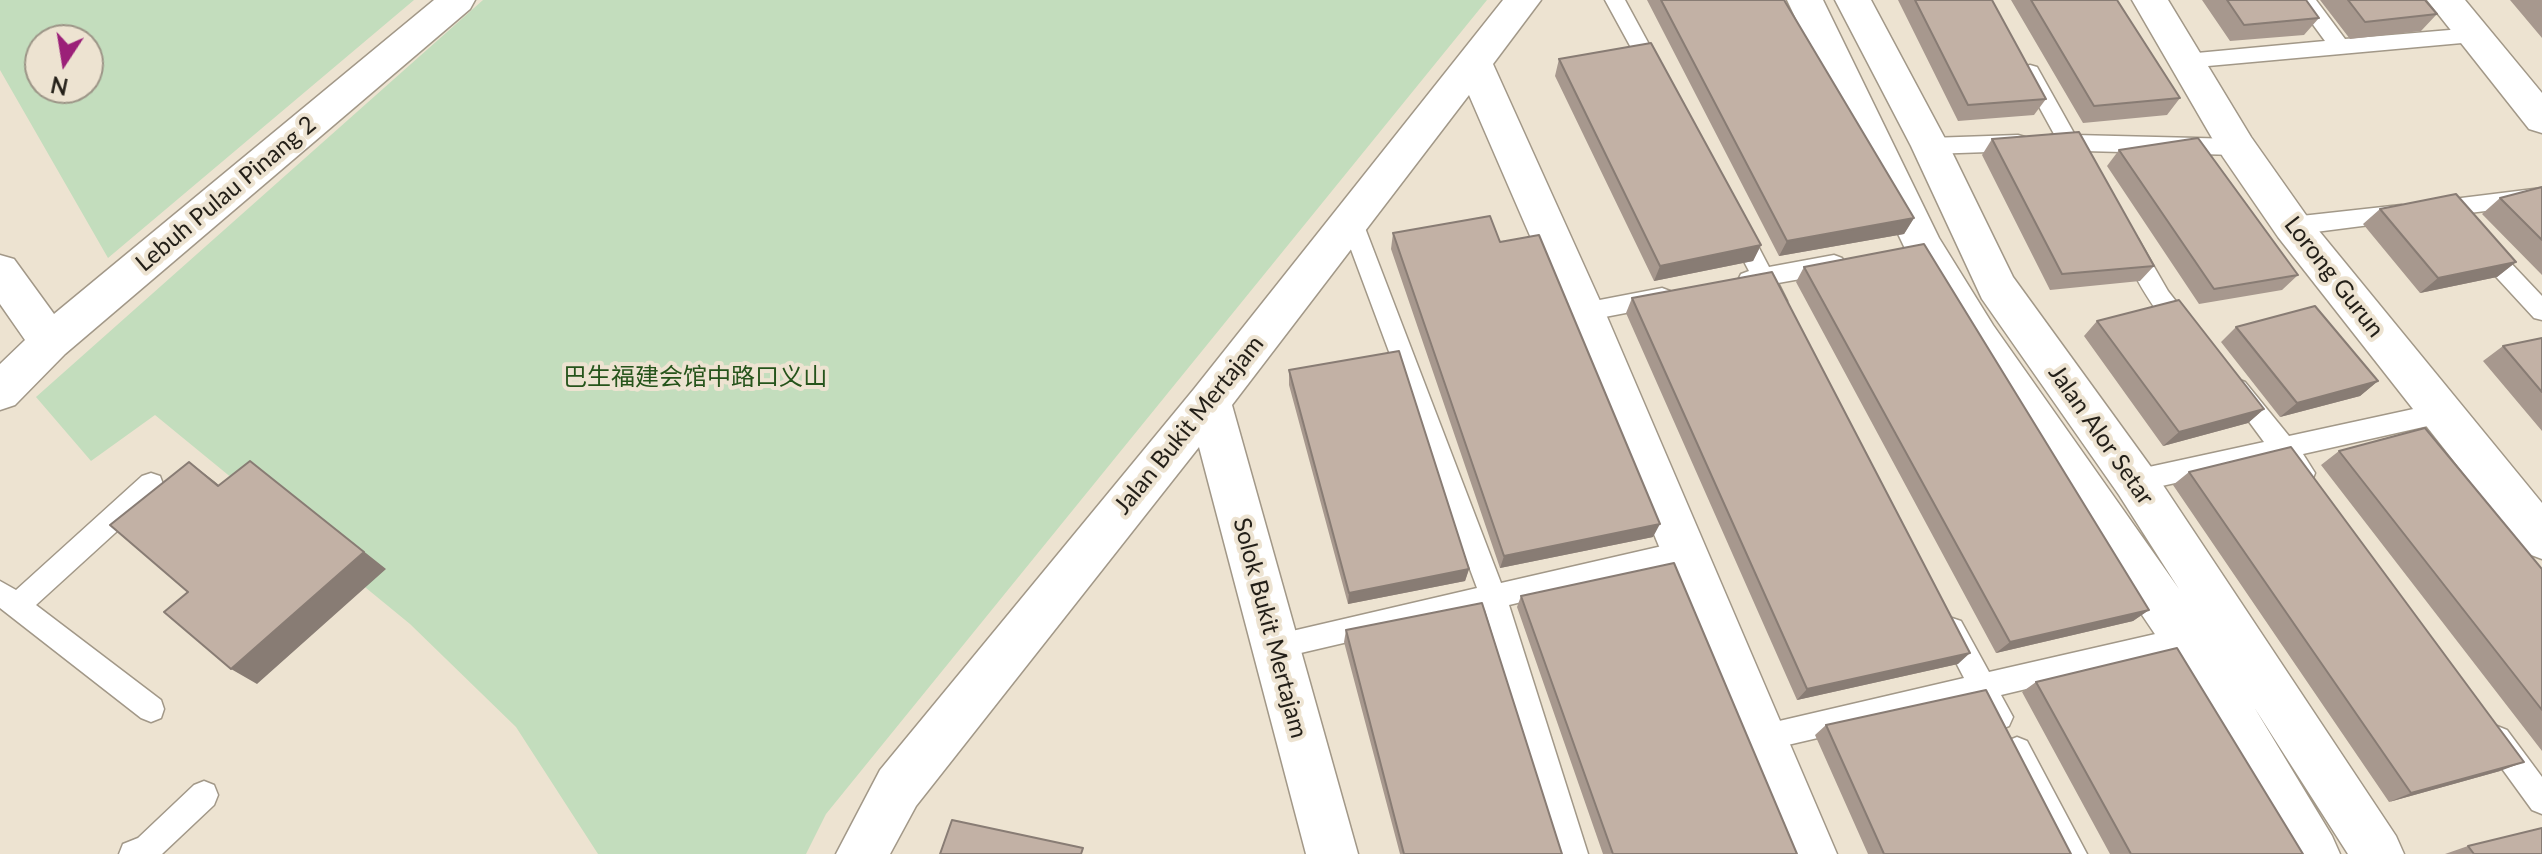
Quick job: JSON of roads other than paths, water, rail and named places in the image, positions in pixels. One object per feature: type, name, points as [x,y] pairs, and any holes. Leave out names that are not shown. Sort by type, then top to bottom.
[{"type":"street","name":"Lebuh Pulau Pinang 2","points":[[0,392],[50,342],[457,0]]},
{"type":"street","name":"Jalan Bukit Mertajam","points":[[862,854],[898,788],[1209,402],[1523,0]]},
{"type":"street","points":[[1805,0],[1909,249],[1978,337],[2186,639],[2314,854]]},
{"type":"street","name":"Jalan Alor Setar","points":[[1853,0],[1930,146],[1997,287],[2135,481],[2378,854]]},
{"type":"street","name":"Lorong Gurun","points":[[2150,0],[2237,147],[2292,226],[2542,538]]},
{"type":"street","points":[[2445,0],[2542,119]]},
{"type":"street","points":[[1474,63],[1584,312],[1811,854]]},
{"type":"street","points":[[0,271],[50,342]]},
{"type":"street","name":"Solok Bukit Mertajam","points":[[1209,402],[1332,854]]},
{"type":"lane","points":[[1615,0],[1667,97]]},
{"type":"lane","points":[[2305,0],[2340,47]]},
{"type":"lane","points":[[2186,61],[2473,35]]},
{"type":"lane","points":[[2018,52],[2091,181]]},
{"type":"lane","points":[[1930,146],[2068,142],[2237,147]]},
{"type":"lane","points":[[2292,226],[2542,196]]},
{"type":"lane","points":[[1726,208],[1786,318]]},
{"type":"lane","points":[[2445,208],[2542,311]]},
{"type":"lane","points":[[1351,220],[1493,596],[1574,854]]},
{"type":"lane","points":[[2122,232],[2160,297],[2199,343]]},
{"type":"lane","points":[[1734,283],[1851,260]]},
{"type":"lane","points":[[1584,312],[1689,292]]},
{"type":"lane","points":[[2218,366],[2322,498]]},
{"type":"lane","points":[[2135,481],[2441,413]]},
{"type":"lane","points":[[151,484],[9,599],[151,709]]},
{"type":"lane","points":[[1275,647],[1684,552]]},
{"type":"lane","points":[[1939,605],[2073,854]]},
{"type":"lane","points":[[1762,738],[2186,639]]},
{"type":"lane","points":[[2478,712],[2542,800]]},
{"type":"lane","points":[[133,854],[148,848],[204,795]]},
{"type":"park label","name":"巴生福建会馆中路口义山","points":[[695,377]]}]
